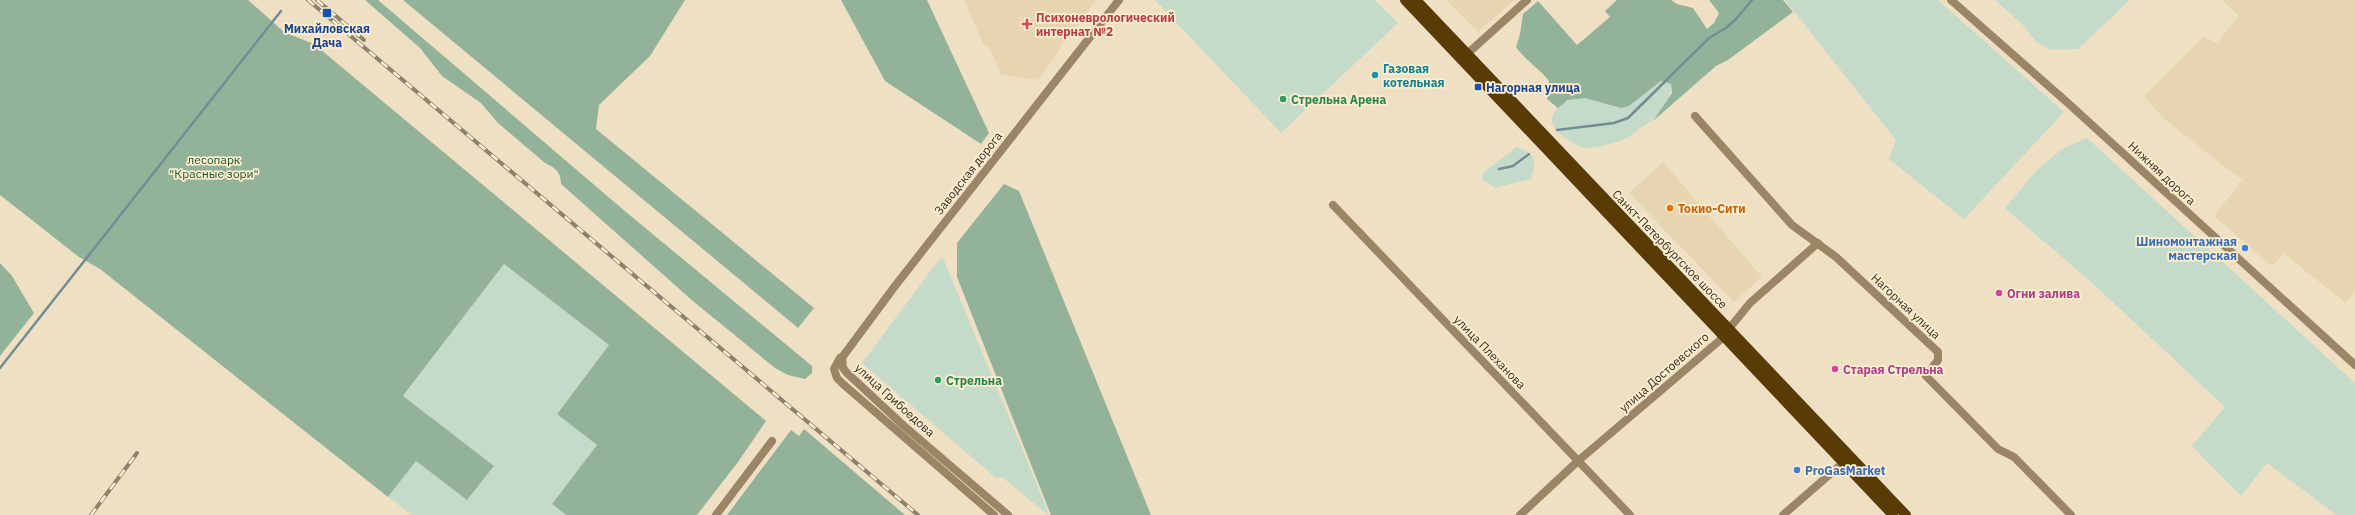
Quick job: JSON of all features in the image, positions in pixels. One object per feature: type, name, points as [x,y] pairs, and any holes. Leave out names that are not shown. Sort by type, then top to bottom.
[{"type":"main road","name":"Санкт-Петербургское шоссе","points":[[1404,0],[1725,332],[1906,515]]},
{"type":"main road","name":"Санкт-Петербургское шоссе","points":[[1416,0],[1893,515]]},
{"type":"street","name":"Заводская дорога","points":[[840,359],[1119,0]]},
{"type":"street","points":[[1467,54],[1528,0]]},
{"type":"street","name":"Нижняя дорога","points":[[1951,0],[2069,104],[2355,365]]},
{"type":"street","name":"Нагорная улица","points":[[1695,116],[1792,225],[1836,257],[1938,352],[1938,360],[1926,376],[1998,449],[2014,457],[2071,515]]},
{"type":"street","name":"улица Плеханова","points":[[1333,205],[1630,515]]},
{"type":"street","name":"улица Достоевского","points":[[1520,515],[1578,461],[1719,341],[1750,304],[1818,243]]},
{"type":"street","name":"улица Грибоедова","points":[[840,359],[834,369],[837,378],[994,515]]},
{"type":"street","name":"улица Грибоедова","points":[[840,359],[843,368],[847,373],[904,426],[1008,515]]},
{"type":"street","points":[[716,515],[772,441]]},
{"type":"street","points":[[1783,515],[1844,462]]},
{"type":"shaded area","name":"Психоневрологический интернат №2","points":[[964,0],[1096,0],[1065,43],[1063,42],[1060,47],[1061,48],[1038,80],[1001,75],[991,50],[983,44]]},
{"type":"shaded area","points":[[1446,0],[1514,0],[1478,32]]},
{"type":"shaded area","points":[[2222,0],[2355,0],[2355,290],[2346,303],[2284,254],[2272,266],[2214,216],[2242,180],[2163,118],[2144,96],[2203,37],[2217,43],[2239,16]]},
{"type":"shaded area","points":[[1663,162],[1762,277],[1734,302],[1629,193]]},
{"type":"green space","name":"лесопарк \"Красные зори\"","points":[[0,0],[248,0],[284,32],[314,44],[766,421],[738,462],[697,515],[566,515],[552,504],[597,445],[557,414],[609,345],[504,264],[403,396],[494,466],[467,500],[416,461],[388,497],[100,269],[79,257],[0,195]]},
{"type":"green space","points":[[365,0],[378,0],[626,212],[812,366],[812,373],[805,379],[788,375],[775,368],[694,302],[561,184],[559,174],[555,169],[545,163],[498,123],[481,103],[442,76],[420,48]]},
{"type":"green space","points":[[403,0],[685,0],[650,56],[599,105],[596,129],[814,308],[798,328]]},
{"type":"green space","points":[[841,0],[927,0],[989,133],[981,144],[885,81]]},
{"type":"green space","name":"Стрельна Арена","points":[[1155,0],[1375,0],[1398,23],[1281,133]]},
{"type":"green space","points":[[1617,0],[1671,0],[1677,4],[1693,8],[1707,29],[1714,23],[1719,13],[1709,0],[1783,0],[1793,12],[1728,60],[1716,66],[1653,121],[1672,93],[1671,84],[1661,81],[1629,106],[1621,108],[1585,98],[1568,100],[1558,108],[1547,99],[1549,81],[1516,47],[1520,34],[1523,14],[1538,1],[1577,45],[1610,17],[1605,11]]},
{"type":"green space","points":[[1785,0],[1938,0],[2064,112],[1964,219],[1889,159],[1896,140]]},
{"type":"green space","points":[[1995,0],[2130,0],[2078,49],[2051,50],[2036,42],[2022,24]]},
{"type":"green space","points":[[1661,81],[1671,84],[1671,90],[1666,103],[1658,115],[1632,135],[1621,141],[1586,148],[1571,142],[1560,134],[1553,125],[1552,121],[1555,111],[1570,100],[1581,98],[1590,99],[1621,108]]},
{"type":"green space","points":[[2087,138],[2355,383],[2355,515],[2337,515],[2267,463],[2241,496],[2192,446],[2225,407],[2089,280],[2005,208],[2037,170],[2062,149]]},
{"type":"green space","points":[[1516,147],[1528,152],[1533,158],[1534,167],[1531,179],[1495,188],[1482,179],[1484,172]]},
{"type":"green space","points":[[1004,184],[1019,191],[1151,515],[1051,515],[957,277],[957,243]]},
{"type":"green space","name":"Стрельна","points":[[943,258],[1047,509],[1048,515],[1002,477],[996,478],[862,363],[938,261]]},
{"type":"green space","points":[[0,263],[12,276],[34,313],[0,356]]},
{"type":"green space","points":[[504,264],[609,345],[557,413],[597,445],[552,504],[566,515],[412,515],[388,497],[416,461],[467,500],[494,466],[403,397]]},
{"type":"green space","points":[[804,429],[905,515],[727,515],[791,430],[799,436]]},
{"type":"waterway","points":[[1557,130],[1614,123],[1628,118],[1709,38],[1726,28],[1736,19],[1752,0]]},
{"type":"waterway","points":[[0,368],[281,11]]},
{"type":"waterway","points":[[1499,169],[1513,166],[1529,154]]},
{"type":"railway","points":[[308,0],[918,515]]},
{"type":"railway","points":[[317,0],[364,40]]},
{"type":"railway","points":[[91,515],[137,453]]},
{"type":"place","name":"Михайловская Дача","points":[[327,13]]},
{"type":"place","name":"Психоневрологический интернат №2","points":[[1027,24]]},
{"type":"place","name":"Газовая котельная","points":[[1375,75]]},
{"type":"place","name":"Нагорная улица","points":[[1478,87]]},
{"type":"place","name":"Стрельна Арена","points":[[1283,99]]},
{"type":"place","name":"Токио-Сити","points":[[1670,208]]},
{"type":"place","name":"Шиномонтажная мастерская","points":[[2245,248]]},
{"type":"place","name":"Огни залива","points":[[1999,293]]},
{"type":"place","name":"Старая Стрельна","points":[[1835,369]]},
{"type":"place","name":"Стрельна","points":[[938,380]]},
{"type":"place","name":"ProGasMarket","points":[[1797,470]]}]
